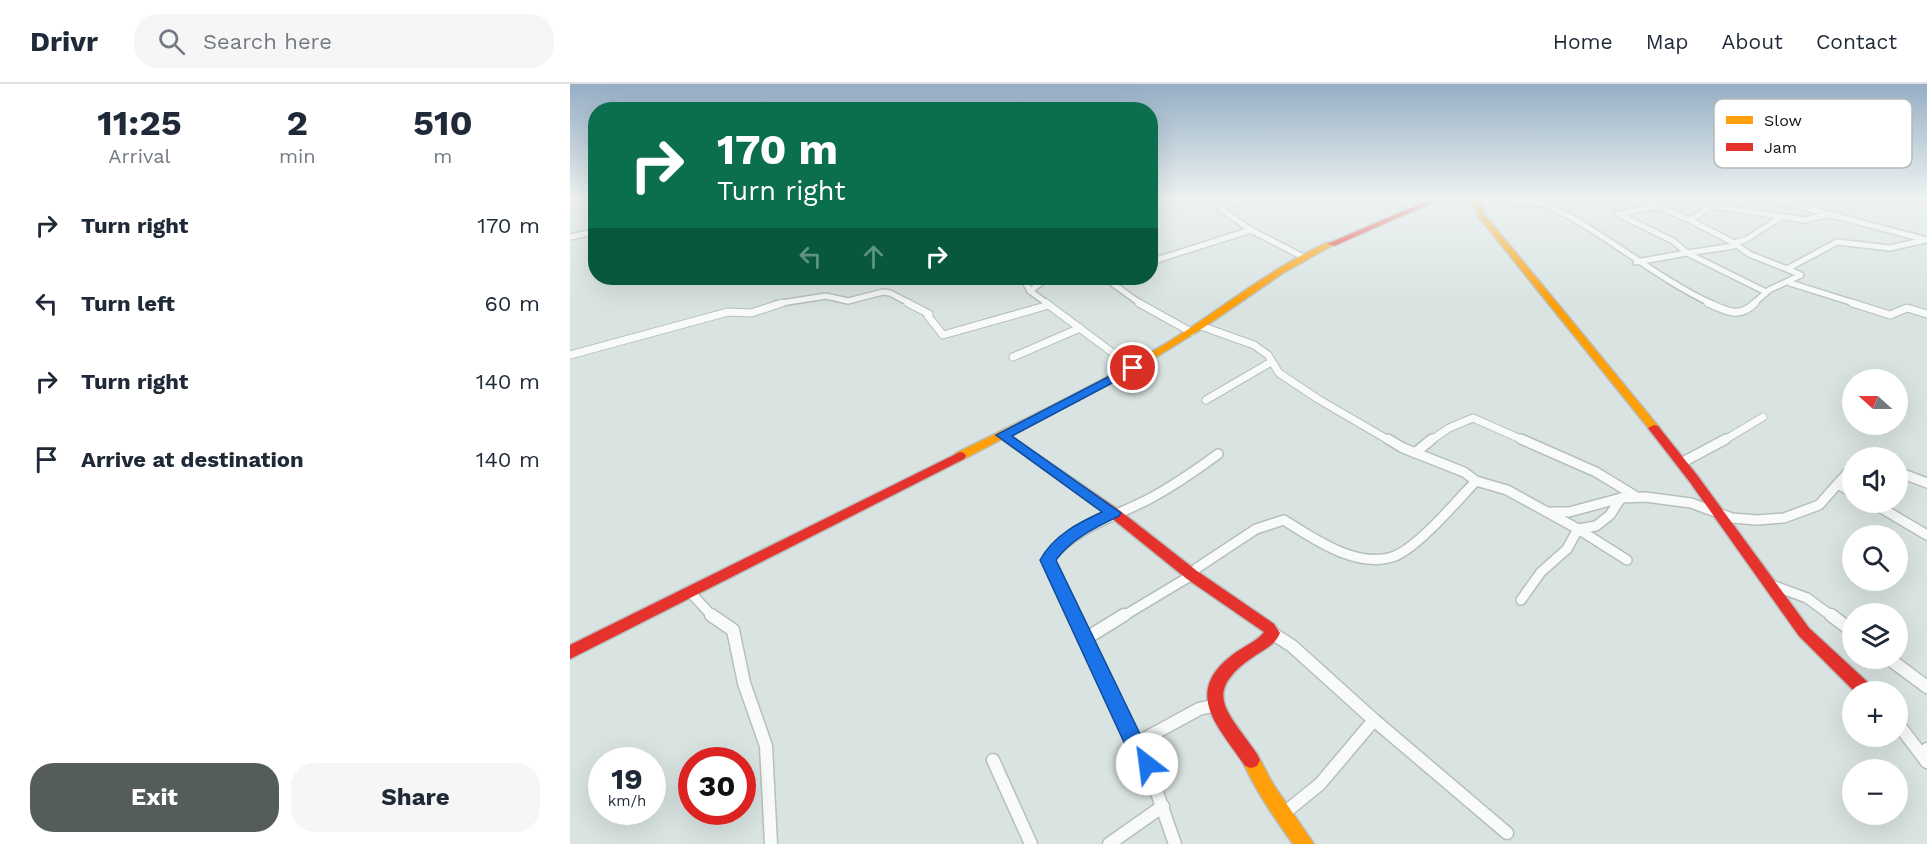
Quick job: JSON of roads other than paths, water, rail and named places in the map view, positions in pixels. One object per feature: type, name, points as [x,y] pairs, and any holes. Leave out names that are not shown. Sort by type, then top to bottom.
[{"type":"street","points":[[1158,259],[1240,233]]},
{"type":"street","points":[[1258,233],[1303,257]]},
{"type":"street","points":[[570,652],[1133,368],[1303,257],[1357,233]]},
{"type":"street","points":[[1497,233],[1681,463],[1804,632],[1856,681]]},
{"type":"street","points":[[1594,233],[1636,262],[1698,299],[1734,314],[1743,313],[1766,291],[1790,283],[1801,275],[1749,254],[1716,233]]},
{"type":"street","points":[[1658,233],[1673,241],[1688,253],[1748,285],[1766,291]]},
{"type":"street","points":[[1636,262],[1734,246],[1734,243],[1756,233]]},
{"type":"street","points":[[1902,233],[1926,240]]},
{"type":"street","points":[[1786,269],[1825,249],[1829,244],[1844,240],[1879,249],[1915,244],[1926,240]]},
{"type":"street","points":[[1790,283],[1890,315],[1907,308],[1927,314]]},
{"type":"street","points":[[1027,285],[1030,291],[1133,368]]},
{"type":"street","points":[[1030,291],[1038,285]]},
{"type":"street","points":[[1115,285],[1154,313],[1196,329],[1254,345],[1268,355],[1279,373],[1318,399],[1415,453],[1464,472],[1476,481],[1506,490],[1578,529],[1627,560]]},
{"type":"street","points":[[570,355],[728,312],[752,313],[776,304],[813,297],[826,296],[848,301],[877,293],[890,293],[929,315],[944,335],[1049,305]]},
{"type":"street","points":[[1012,357],[1080,328]]},
{"type":"street","points":[[1206,400],[1271,362]]},
{"type":"street","points":[[1681,463],[1763,417]]},
{"type":"street","points":[[1415,453],[1437,435],[1459,422],[1473,418],[1596,472],[1637,497]]},
{"type":"street","points":[[1003,435],[1114,513],[1192,575],[1292,646],[1374,720],[1507,833]]},
{"type":"street","points":[[1175,844],[1147,764],[1135,744],[1048,560],[1057,547],[1081,528],[1167,490],[1218,454]]},
{"type":"street","points":[[1908,476],[1927,483]]},
{"type":"street","points":[[1544,510],[1567,513],[1621,498],[1637,497],[1685,501],[1700,505],[1719,515],[1763,520],[1800,513],[1820,505],[1842,479]]},
{"type":"street","points":[[1085,639],[1192,575],[1197,568],[1256,529],[1284,520],[1342,553],[1374,557],[1395,555],[1426,531],[1476,481]]},
{"type":"street","points":[[1838,484],[1842,486]]},
{"type":"street","points":[[1578,529],[1596,526],[1610,515],[1621,498]]},
{"type":"street","points":[[1890,513],[1927,535]]},
{"type":"street","points":[[1521,600],[1543,569],[1562,557],[1572,545],[1578,529]]},
{"type":"street","points":[[1769,584],[1807,598],[1842,624]]},
{"type":"street","points":[[690,592],[712,616],[733,630],[744,683],[766,746],[771,844]]},
{"type":"street","points":[[1272,633],[1270,638],[1220,677],[1214,687],[1216,705],[1282,814],[1304,844]]},
{"type":"street","points":[[1903,669],[1927,687]]},
{"type":"street","points":[[1135,744],[1199,710],[1216,705]]},
{"type":"street","points":[[1282,814],[1320,784],[1374,720]]},
{"type":"street","points":[[1908,735],[1927,757]]},
{"type":"street","points":[[993,760],[1031,844]]},
{"type":"street","points":[[1109,844],[1163,806]]}]
